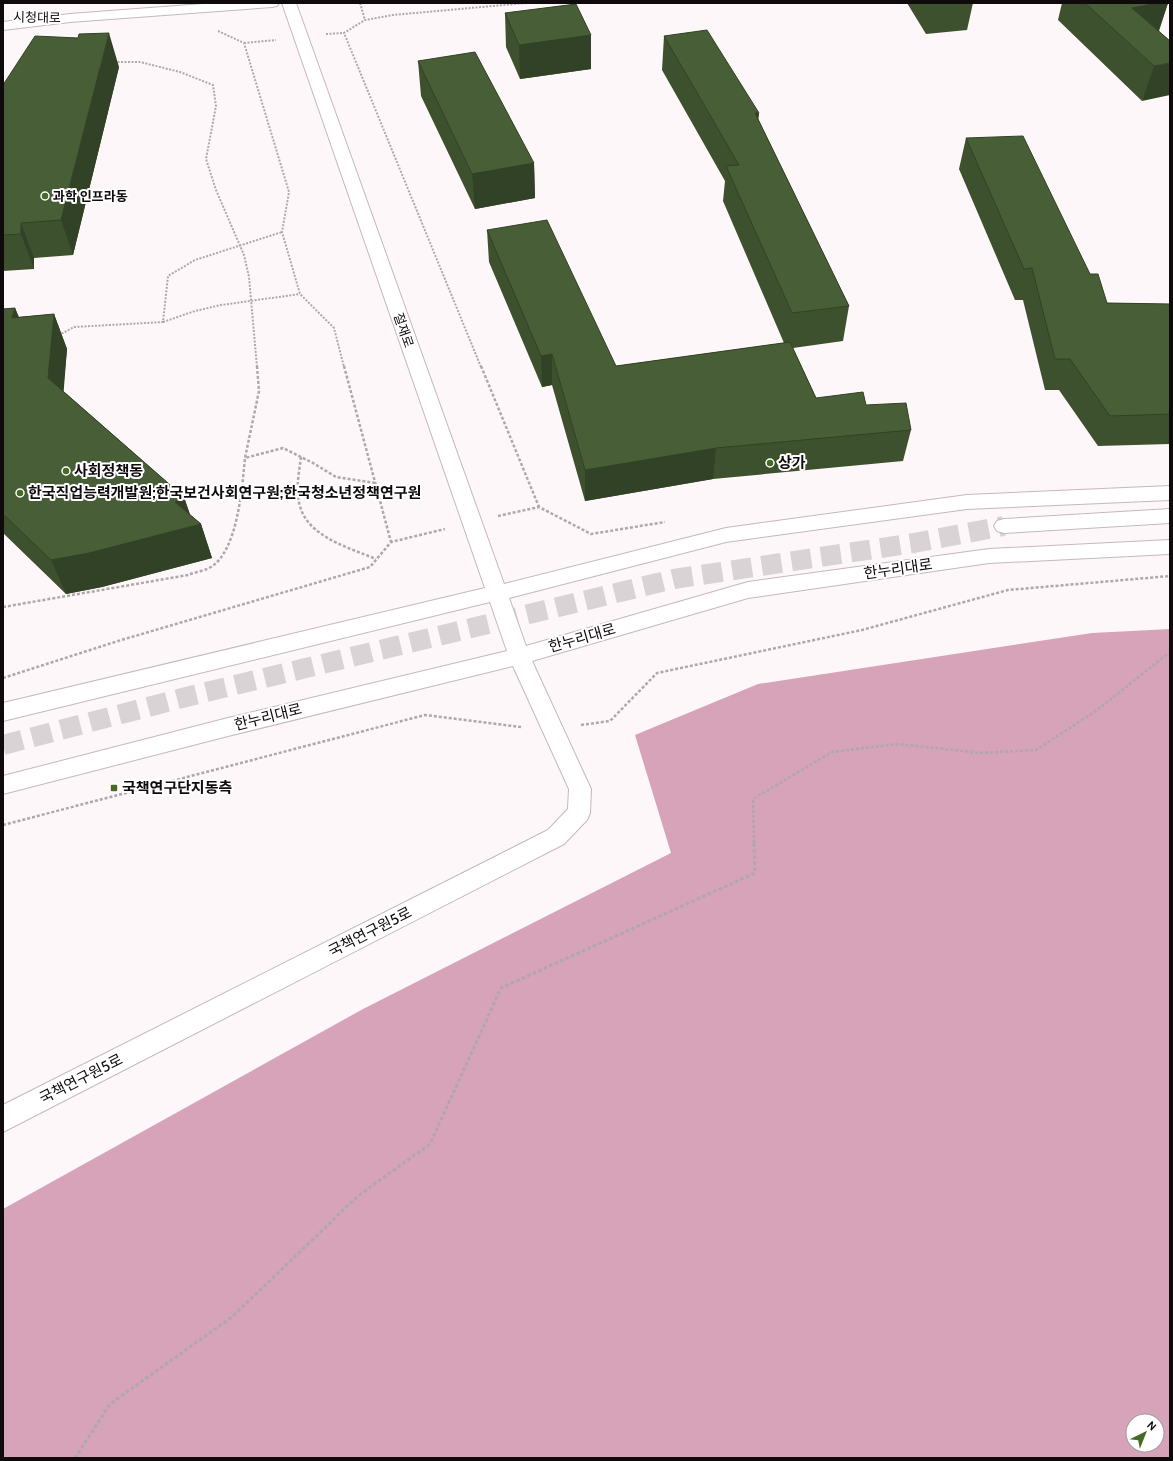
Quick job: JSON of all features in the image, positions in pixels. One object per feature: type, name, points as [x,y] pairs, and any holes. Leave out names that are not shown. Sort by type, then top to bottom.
[{"type":"street","name":"시청대로","points":[[3,26],[70,18],[272,3]]},
{"type":"street","name":"절재로","points":[[288,3],[519,656]]},
{"type":"street","name":"시청대로","points":[[3,17],[70,18]]},
{"type":"street","points":[[3,712],[497,593],[726,535],[967,502],[1170,493]]},
{"type":"street","points":[[1004,526],[1170,516]]},
{"type":"street","name":"한누리대로","points":[[3,785],[236,725],[519,656],[748,590],[989,556],[1170,547]]},
{"type":"street","name":"국책연구원5로","points":[[3,1119],[556,837],[579,813],[580,789],[519,656]]},
{"type":"path","points":[[360,3],[365,20]]},
{"type":"path","points":[[526,3],[393,15],[365,20],[344,32],[538,507]]},
{"type":"path","points":[[215,30],[244,43],[289,192],[282,232],[300,294],[334,328],[390,542]]},
{"type":"path","points":[[3,607],[188,574],[212,566],[227,549],[235,521],[245,458],[259,391],[249,277],[244,255],[216,190],[206,159],[216,106],[213,85],[180,72],[140,62],[108,62]]},
{"type":"path","points":[[163,322],[168,276],[195,260],[282,232]]},
{"type":"path","points":[[55,333],[63,333],[74,327],[163,322],[215,306],[300,294]]},
{"type":"path","points":[[245,458],[283,448],[336,478],[375,483]]},
{"type":"path","points":[[301,457],[297,481],[301,511],[319,533],[376,559]]},
{"type":"path","points":[[3,678],[118,641],[370,567],[390,542],[472,522],[538,507],[591,534],[667,522]]},
{"type":"path","points":[[3,825],[425,715],[552,730],[610,721],[657,673],[862,630],[1008,590],[1170,576]]},
{"type":"path","points":[[74,1458],[110,1404],[232,1317],[358,1196],[430,1144],[501,988],[755,873],[753,799],[832,752],[898,744],[981,753],[1036,750],[1097,710],[1170,652]]},
{"type":"shaded area","points":[[1170,629],[1170,1458],[3,1458],[3,1209],[363,1009],[671,853],[635,735],[758,684],[1092,633]]},
{"type":"building","points":[[1085,3],[1157,3],[1132,8],[1170,41],[1170,63],[1154,66]]},
{"type":"building","points":[[576,4],[591,35],[519,45],[505,13]]},
{"type":"building","points":[[707,30],[759,113],[755,113],[849,306],[792,313],[726,166],[739,165],[664,36]]},
{"type":"building","name":"과학 인프라동","points":[[109,33],[61,220],[21,223],[21,234],[3,235],[3,85],[35,36],[78,38],[79,34]]},
{"type":"building","points":[[475,52],[534,163],[472,174],[418,61]]},
{"type":"building","points":[[1023,136],[1090,274],[1098,274],[1107,303],[1170,304],[1170,414],[1110,416],[1070,359],[1055,359],[1032,268],[1024,269],[966,138]]},
{"type":"building","points":[[547,220],[616,366],[790,342],[816,398],[863,392],[866,405],[906,403],[911,430],[716,448],[585,470],[552,354],[541,356],[487,230]]},
{"type":"building","name":"사회정책동","points":[[15,308],[12,318],[54,314],[48,378],[184,497],[175,502],[201,524],[89,553],[51,560],[3,514],[3,309]]},
{"type":"tunnel","points":[[3,745],[190,696],[674,579],[914,543],[1004,526]]},
{"type":"place","name":"과학 인프라동","points":[[45,196]]},
{"type":"place","name":"상가","points":[[770,463]]},
{"type":"place","name":"사회정책동","points":[[66,471]]},
{"type":"place","name":"한국직업능력개발원;한국보건사회연구원;한국청소년정책연구원","points":[[20,493]]},
{"type":"place","name":"국책연구단지동측","points":[[114,788]]}]
